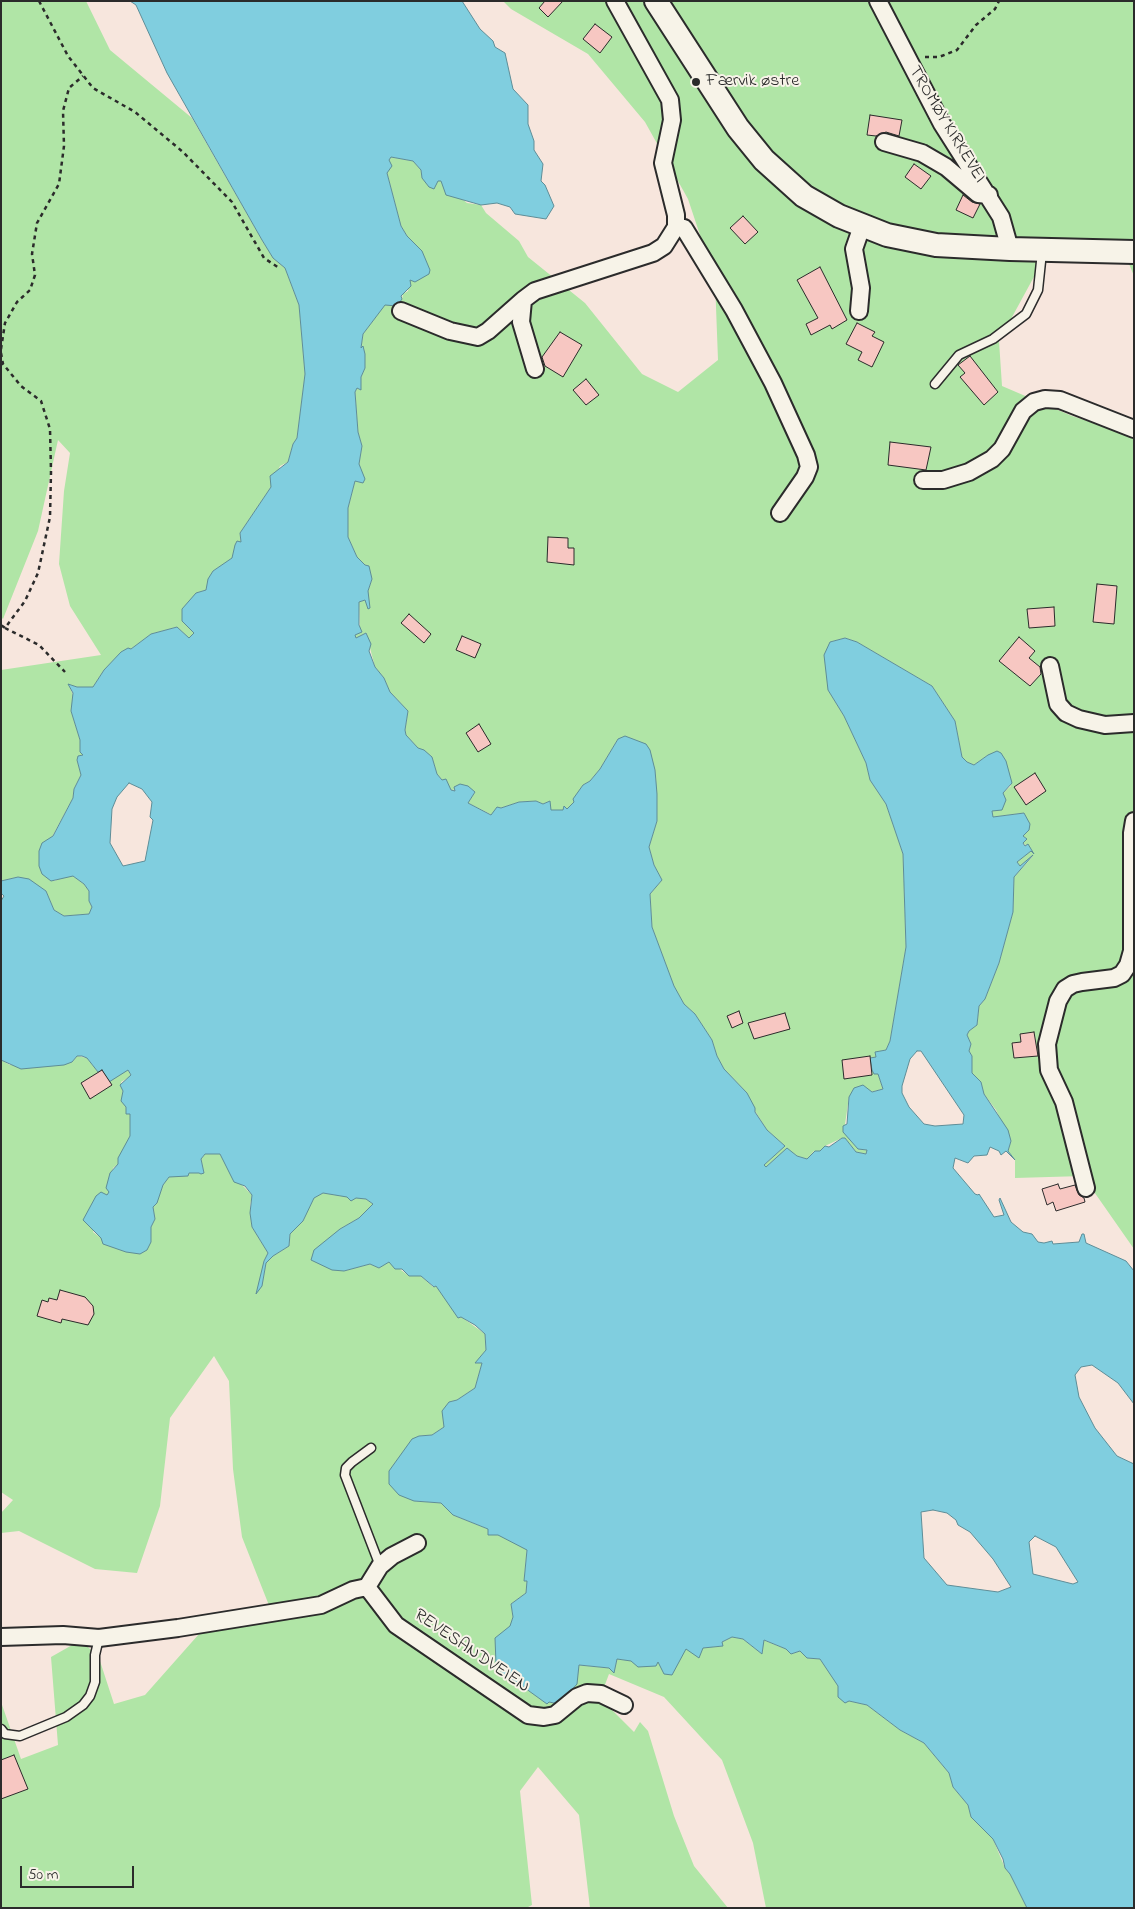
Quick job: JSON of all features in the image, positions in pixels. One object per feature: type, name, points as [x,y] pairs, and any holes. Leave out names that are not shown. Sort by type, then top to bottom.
[{"type":"main road","points":[[656,1],[738,128],[764,160],[804,196],[839,216],[887,235],[936,245],[1010,250],[1134,252]]},
{"type":"street","points":[[401,311],[450,331],[478,337],[488,331],[535,291],[653,253],[664,246],[676,227],[676,216],[664,163],[672,120],[670,100],[615,1]]},
{"type":"street","name":"TROMØY KIRKEVEI","points":[[878,1],[908,62],[942,124],[989,195],[1001,217],[1010,250]]},
{"type":"street","points":[[884,142],[922,153],[946,167],[978,194],[989,195]]},
{"type":"street","points":[[859,311],[861,288],[854,249],[862,226]]},
{"type":"street","points":[[676,227],[684,228],[734,310],[774,383],[806,455],[809,467],[805,477],[780,513]]},
{"type":"street","points":[[523,300],[521,322],[535,369]]},
{"type":"street","points":[[923,480],[943,480],[969,472],[992,459],[1002,449],[1023,412],[1034,402],[1045,399],[1060,400],[1134,429]]},
{"type":"street","points":[[1050,666],[1058,704],[1066,713],[1079,719],[1105,725],[1134,723]]},
{"type":"street","points":[[1086,1188],[1064,1102],[1048,1070],[1047,1044],[1058,1001],[1065,989],[1082,982],[1114,978],[1122,974],[1128,965],[1132,951],[1132,833],[1134,821]]},
{"type":"street","points":[[1,1637],[63,1635],[99,1638],[178,1628],[321,1605],[353,1590],[367,1587],[380,1566],[392,1556],[417,1543]]},
{"type":"street","name":"REVESANDVEIEN","points":[[367,1587],[396,1625],[528,1715],[544,1717],[555,1714],[577,1697],[587,1693],[601,1694],[624,1705]]},
{"type":"lane","points":[[935,384],[959,356],[992,339],[1026,314],[1038,290],[1042,250]]},
{"type":"lane","points":[[371,1448],[346,1468],[345,1475],[380,1566]]},
{"type":"lane","points":[[1,1729],[4,1734],[20,1736],[66,1717],[83,1705],[90,1696],[95,1682],[95,1655],[99,1638]]},
{"type":"path","points":[[39,1],[53,30],[93,88],[135,112],[183,152],[232,202],[264,258],[279,268]]},
{"type":"path","points":[[908,62],[921,57],[939,57],[957,50],[976,25],[995,9],[1000,1]]},
{"type":"path","points":[[5,628],[25,601],[40,564],[50,517],[50,429],[41,401],[21,386],[3,364],[1,351],[5,323],[17,302],[30,290],[34,275],[32,254],[37,223],[59,184],[64,146],[63,111],[69,88],[83,76]]},
{"type":"path","points":[[1,625],[39,645],[65,672]]},
{"type":"green space","points":[[1,1],[86,1],[110,50],[192,118],[273,258],[285,268],[299,305],[305,374],[297,438],[293,444],[288,462],[280,466],[271,487],[240,533],[241,543],[236,548],[232,559],[213,571],[206,590],[196,593],[194,633],[189,638],[177,627],[151,634],[131,649],[122,652],[104,670],[93,687],[69,685],[74,698],[71,711],[80,740],[80,752],[83,755],[77,760],[81,775],[74,789],[73,798],[52,837],[54,881],[66,876],[73,876],[84,884],[89,891],[89,901],[92,907],[89,914],[64,916],[54,910],[46,891],[18,877],[1,881],[1,670],[101,655],[70,606],[59,564],[64,491],[70,453],[58,440],[38,531],[3,619],[1,617]]},
{"type":"green space","points":[[503,1],[1134,1],[1134,276],[1125,254],[1116,253],[1042,262],[999,341],[1002,386],[1072,416],[1134,436],[1134,1249],[1083,1176],[1015,1178],[1015,1160],[1008,1151],[1011,1141],[996,1110],[984,1094],[981,1082],[972,1073],[972,1056],[969,1051],[971,1044],[967,1035],[977,1025],[979,1006],[985,999],[999,963],[1013,912],[1014,877],[1033,856],[1020,866],[1017,862],[1032,850],[1022,842],[1027,839],[1023,836],[1029,830],[1024,813],[993,817],[992,811],[1003,793],[1011,786],[988,755],[974,765],[962,757],[955,721],[932,686],[857,642],[845,638],[830,642],[828,690],[844,716],[866,763],[870,780],[886,804],[903,854],[906,947],[890,1041],[886,1050],[876,1052],[878,1074],[883,1089],[849,1097],[844,1131],[858,1149],[867,1150],[866,1154],[856,1152],[845,1138],[842,1138],[825,1146],[820,1151],[814,1151],[807,1159],[797,1156],[787,1149],[766,1167],[764,1165],[785,1146],[767,1130],[755,1111],[747,1093],[724,1069],[712,1040],[695,1014],[684,1004],[674,987],[652,927],[650,894],[662,880],[654,865],[649,847],[657,821],[655,770],[618,739],[600,769],[590,781],[583,785],[574,802],[567,809],[564,807],[563,810],[550,810],[550,801],[543,804],[536,801],[519,802],[501,808],[492,815],[468,803],[475,792],[469,788],[451,790],[437,774],[432,757],[418,748],[406,735],[408,711],[390,692],[384,678],[375,667],[366,633],[356,638],[355,635],[360,628],[359,602],[365,600],[372,579],[365,565],[357,557],[348,537],[348,508],[355,481],[361,471],[359,464],[362,446],[358,432],[355,392],[357,388],[361,390],[361,377],[365,368],[361,348],[363,334],[385,304],[402,299],[403,294],[408,291],[410,280],[422,251],[407,236],[401,226],[387,173],[391,157],[413,161],[421,170],[422,178],[441,181],[467,203],[481,205],[486,213],[519,241],[528,257],[585,303],[642,374],[678,392],[718,360],[715,280],[688,199],[645,122],[588,54],[511,9]]},
{"type":"green space","points":[[77,1056],[87,1058],[98,1072],[102,1070],[128,1070],[131,1076],[121,1082],[126,1107],[130,1114],[130,1136],[118,1164],[113,1168],[110,1191],[93,1232],[101,1238],[151,1242],[151,1227],[155,1219],[153,1207],[169,1176],[188,1176],[189,1173],[204,1173],[201,1159],[205,1154],[220,1154],[233,1176],[252,1195],[250,1206],[252,1227],[268,1253],[264,1261],[262,1286],[266,1263],[289,1246],[290,1234],[303,1221],[313,1198],[323,1193],[366,1199],[373,1204],[359,1218],[340,1229],[344,1271],[370,1264],[379,1268],[389,1261],[409,1276],[421,1276],[433,1287],[436,1286],[456,1313],[485,1334],[486,1350],[476,1363],[482,1363],[475,1388],[457,1400],[449,1402],[444,1427],[432,1435],[419,1436],[414,1501],[441,1503],[453,1515],[488,1529],[527,1549],[524,1580],[527,1581],[526,1593],[511,1604],[513,1617],[504,1676],[518,1683],[547,1703],[559,1704],[579,1665],[609,1668],[614,1672],[617,1659],[658,1662],[686,1649],[722,1646],[722,1642],[732,1637],[743,1639],[762,1654],[763,1640],[786,1649],[791,1654],[800,1651],[807,1658],[820,1659],[849,1701],[867,1705],[900,1730],[924,1743],[949,1773],[953,1787],[968,1805],[971,1817],[993,1839],[1005,1868],[1027,1908],[766,1908],[753,1843],[722,1760],[664,1697],[609,1674],[600,1698],[634,1732],[640,1722],[648,1731],[674,1816],[694,1866],[728,1908],[590,1908],[579,1815],[538,1767],[520,1791],[532,1905],[526,1908],[1,1908],[1,1702],[21,1759],[58,1745],[51,1657],[81,1640],[99,1658],[114,1704],[145,1695],[199,1634],[272,1613],[242,1537],[233,1469],[229,1381],[214,1356],[170,1418],[160,1506],[137,1573],[95,1569],[19,1531],[1,1533],[1,1513],[13,1500],[1,1492],[1,1060],[10,1065],[72,1062]]},
{"type":"water","points":[[130,1],[462,1],[480,29],[493,41],[495,47],[505,53],[513,89],[528,105],[528,124],[534,141],[534,150],[543,164],[541,181],[545,185],[554,206],[546,219],[515,214],[510,207],[497,203],[481,205],[446,195],[441,181],[438,181],[434,189],[429,187],[422,178],[421,170],[413,161],[391,157],[389,160],[392,166],[387,173],[401,226],[407,236],[422,251],[430,270],[429,274],[415,282],[410,280],[411,286],[401,296],[402,299],[397,306],[385,305],[363,334],[361,348],[363,346],[365,368],[361,377],[361,390],[357,388],[355,392],[358,432],[362,446],[359,464],[365,479],[363,483],[355,481],[348,508],[348,537],[357,557],[365,565],[369,566],[372,579],[368,591],[370,608],[368,609],[365,600],[359,602],[359,625],[362,632],[355,635],[356,638],[366,633],[371,644],[369,651],[375,667],[384,678],[390,692],[408,711],[406,735],[418,748],[424,750],[432,757],[437,774],[442,780],[446,779],[451,790],[455,791],[454,787],[460,784],[468,786],[475,792],[468,803],[491,815],[497,807],[501,808],[519,802],[536,801],[543,804],[550,801],[551,810],[563,810],[564,806],[567,809],[574,802],[573,799],[583,785],[590,781],[600,769],[618,739],[625,736],[646,744],[650,750],[655,770],[657,794],[657,821],[649,847],[654,865],[662,880],[650,894],[652,927],[674,986],[684,1004],[695,1014],[712,1040],[724,1069],[747,1093],[755,1108],[755,1112],[767,1130],[785,1146],[764,1165],[766,1167],[787,1148],[797,1156],[807,1159],[815,1151],[820,1151],[825,1146],[829,1147],[842,1138],[845,1138],[856,1152],[866,1154],[867,1150],[858,1149],[843,1132],[843,1126],[847,1124],[849,1097],[854,1088],[863,1085],[872,1092],[883,1089],[878,1074],[874,1074],[872,1070],[870,1058],[876,1057],[875,1052],[886,1050],[890,1041],[906,947],[903,854],[886,804],[870,780],[866,763],[844,716],[828,690],[824,655],[830,642],[845,638],[857,642],[932,686],[955,721],[962,757],[967,762],[974,765],[997,751],[1001,753],[1006,761],[1012,783],[1003,793],[1006,800],[1002,810],[992,811],[993,817],[1024,813],[1030,824],[1029,830],[1023,836],[1027,839],[1023,843],[1025,846],[1028,844],[1034,854],[1031,851],[1017,862],[1020,866],[1033,855],[1014,877],[1013,912],[999,963],[985,999],[979,1006],[977,1025],[967,1035],[971,1044],[969,1051],[972,1056],[972,1073],[981,1082],[984,1094],[1008,1130],[1011,1141],[1008,1151],[1015,1160],[1006,1151],[1001,1155],[999,1151],[990,1147],[987,1155],[974,1156],[968,1163],[955,1158],[953,1168],[975,1194],[979,1194],[994,1217],[1004,1215],[1000,1198],[1011,1222],[1023,1232],[1032,1234],[1038,1242],[1052,1241],[1053,1244],[1079,1242],[1082,1234],[1084,1234],[1086,1243],[1126,1261],[1134,1271],[1134,1404],[1118,1383],[1092,1365],[1081,1367],[1075,1375],[1079,1397],[1095,1428],[1117,1456],[1134,1464],[1134,1908],[1027,1908],[1005,1868],[1003,1859],[993,1839],[971,1817],[968,1805],[953,1787],[949,1773],[924,1743],[900,1730],[867,1705],[849,1701],[845,1703],[838,1697],[838,1686],[820,1659],[807,1658],[800,1651],[791,1654],[786,1649],[764,1640],[762,1654],[743,1639],[732,1637],[722,1642],[723,1646],[703,1648],[699,1658],[686,1649],[672,1675],[664,1674],[658,1662],[656,1666],[638,1667],[631,1661],[617,1659],[614,1673],[609,1668],[579,1665],[577,1684],[559,1704],[549,1702],[547,1704],[518,1683],[504,1676],[496,1664],[495,1638],[510,1626],[513,1617],[511,1604],[526,1593],[527,1581],[524,1581],[527,1550],[498,1535],[488,1535],[488,1529],[453,1515],[441,1503],[414,1501],[399,1495],[389,1484],[389,1471],[412,1439],[419,1436],[432,1435],[444,1427],[442,1411],[449,1402],[457,1400],[475,1388],[482,1363],[475,1363],[486,1350],[485,1334],[475,1325],[461,1317],[458,1318],[436,1286],[434,1287],[421,1276],[409,1276],[402,1269],[395,1269],[389,1262],[379,1268],[370,1264],[344,1271],[332,1270],[311,1260],[314,1250],[340,1229],[359,1218],[373,1204],[366,1199],[356,1198],[351,1201],[347,1197],[323,1193],[314,1198],[303,1221],[290,1234],[289,1246],[266,1263],[262,1286],[256,1294],[264,1261],[268,1253],[252,1227],[250,1213],[252,1195],[245,1186],[234,1182],[220,1154],[205,1154],[201,1159],[204,1173],[189,1173],[188,1176],[169,1177],[163,1185],[157,1203],[153,1207],[155,1219],[151,1227],[151,1242],[147,1250],[140,1254],[126,1252],[103,1244],[101,1238],[83,1220],[96,1196],[101,1192],[107,1195],[109,1192],[106,1188],[110,1173],[118,1164],[118,1158],[130,1136],[130,1114],[126,1114],[126,1107],[121,1101],[123,1091],[120,1085],[131,1075],[128,1070],[109,1082],[102,1070],[98,1072],[87,1058],[82,1056],[77,1056],[72,1062],[64,1065],[21,1069],[1,1060],[1,901],[4,896],[1,893],[1,881],[18,877],[29,879],[46,891],[54,910],[64,916],[89,914],[92,907],[89,901],[89,891],[84,884],[73,876],[51,881],[42,874],[39,866],[39,851],[42,843],[53,836],[73,798],[74,789],[81,775],[77,760],[78,756],[83,755],[80,752],[80,740],[71,711],[73,693],[68,684],[77,687],[93,687],[104,670],[121,652],[128,648],[131,649],[151,634],[177,627],[189,638],[194,633],[182,621],[182,609],[196,593],[206,590],[208,579],[213,571],[232,558],[237,541],[241,542],[240,533],[271,487],[270,476],[288,462],[293,444],[297,438],[305,374],[299,305],[285,268],[273,258],[262,240],[167,73],[136,5]],"holes":[[[129,783],[142,789],[152,802],[150,817],[153,820],[145,861],[123,866],[110,843],[112,809],[117,797]],[[917,1051],[921,1051],[964,1115],[963,1124],[935,1126],[924,1124],[909,1107],[902,1093],[902,1086],[910,1059]],[[933,1510],[947,1513],[956,1520],[958,1525],[970,1532],[993,1559],[1011,1587],[998,1592],[947,1585],[924,1558],[921,1512]],[[1035,1536],[1056,1547],[1078,1582],[1073,1584],[1033,1574],[1029,1542]]]},
{"type":"building","points":[[545,1],[563,1],[548,17],[539,8]]},
{"type":"building","points":[[595,24],[612,37],[600,53],[583,39]]},
{"type":"building","points":[[870,115],[902,120],[899,136],[886,132],[876,136],[867,135]]},
{"type":"building","points":[[914,164],[931,176],[921,189],[905,177]]},
{"type":"building","points":[[963,195],[972,202],[980,204],[973,218],[956,210]]},
{"type":"building","points":[[743,216],[758,232],[745,244],[730,228]]},
{"type":"building","points":[[820,267],[847,320],[832,329],[830,325],[811,335],[806,324],[818,318],[797,280]]},
{"type":"building","points":[[857,323],[875,332],[872,336],[884,342],[872,367],[858,360],[862,352],[846,344]]},
{"type":"building","points":[[560,332],[582,345],[563,377],[545,366],[542,357]]},
{"type":"building","points":[[970,356],[998,392],[984,405],[960,377],[965,373],[958,365]]},
{"type":"building","points":[[586,379],[599,395],[586,405],[573,390]]},
{"type":"building","points":[[890,442],[931,447],[926,470],[888,465]]},
{"type":"building","points":[[548,537],[568,538],[568,548],[574,548],[574,565],[547,562]]},
{"type":"building","points":[[1097,584],[1117,586],[1114,624],[1093,622]]},
{"type":"building","points":[[1054,607],[1055,626],[1029,628],[1027,609]]},
{"type":"building","points":[[409,614],[431,634],[424,643],[401,623]]},
{"type":"building","points":[[462,636],[481,644],[475,658],[456,650]]},
{"type":"building","points":[[1019,637],[1035,651],[1029,658],[1040,667],[1041,674],[1030,686],[999,661]]},
{"type":"building","points":[[479,724],[491,744],[478,752],[466,733]]},
{"type":"building","points":[[1035,773],[1046,791],[1026,805],[1014,787]]},
{"type":"building","points":[[739,1011],[743,1023],[732,1028],[727,1016]]},
{"type":"building","points":[[785,1013],[790,1029],[754,1039],[748,1023]]},
{"type":"building","points":[[1034,1032],[1038,1056],[1014,1058],[1012,1043],[1021,1042],[1020,1034]]},
{"type":"building","points":[[870,1056],[872,1075],[844,1079],[842,1060]]},
{"type":"building","points":[[102,1070],[112,1085],[90,1099],[81,1083]]},
{"type":"building","points":[[1058,1184],[1060,1189],[1075,1185],[1079,1195],[1084,1198],[1085,1202],[1056,1211],[1053,1202],[1047,1205],[1042,1189]]},
{"type":"building","points":[[60,1290],[85,1297],[93,1306],[94,1314],[88,1325],[62,1319],[61,1323],[37,1316],[42,1300],[48,1302],[49,1298],[57,1300]]},
{"type":"building","points":[[14,1755],[28,1789],[1,1799],[1,1760]]},
{"type":"place","name":"Færvik østre","points":[[696,82]]}]
